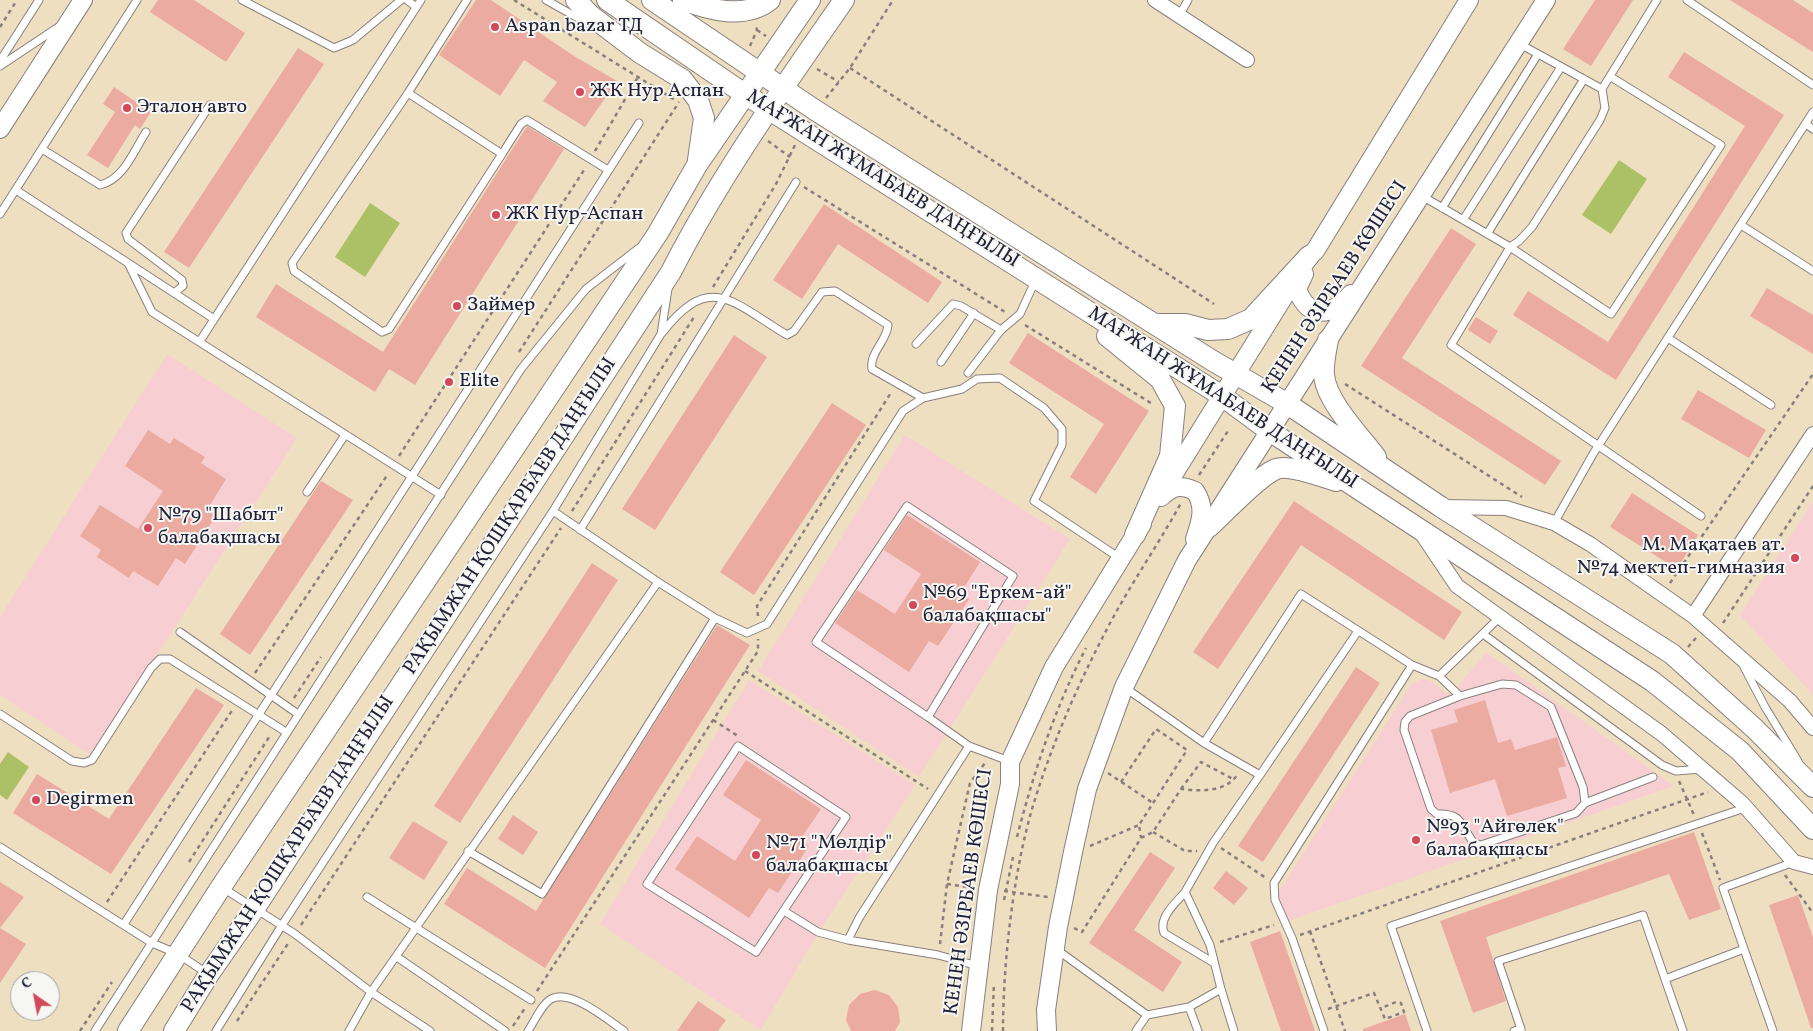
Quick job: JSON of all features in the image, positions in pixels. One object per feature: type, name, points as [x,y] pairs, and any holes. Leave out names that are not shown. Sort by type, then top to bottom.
[{"type":"main road","points":[[576,0],[590,15],[640,53],[682,79],[698,100],[704,118],[697,165]]},
{"type":"main road","name":"МАҒЖАН ЖҰМАБАЕВ ДАҢҒЫЛЫ","points":[[607,0],[768,110],[803,130],[1222,396],[1268,430],[1652,681],[1740,751],[1813,830]]},
{"type":"main road","name":"МАҒЖАН ЖҰМАБАЕВ ДАҢҒЫЛЫ","points":[[652,0],[815,110],[1213,361],[1286,403],[1441,507],[1672,654],[1754,728],[1813,786]]},
{"type":"main road","points":[[683,0],[722,13],[761,4]]},
{"type":"main road","points":[[761,74],[810,0]]},
{"type":"main road","name":"РАҚЫМЖАН ҚОШҚАРБАЕВ ДАҢҒЫЛЫ","points":[[174,1031],[208,974],[255,908],[671,272],[689,235],[768,110],[844,0]]},
{"type":"main road","points":[[715,74],[722,72],[738,57]]},
{"type":"main road","name":"РАҚЫМЖАН ҚОШҚАРБАЕВ ДАҢҒЫЛЫ","points":[[128,1031],[221,887],[658,234],[697,165],[761,74]]},
{"type":"main road","points":[[1155,324],[1185,324],[1208,330],[1228,329],[1251,319],[1312,253]]},
{"type":"main road","points":[[1042,282],[1082,317],[1160,379],[1175,406],[1170,456],[1135,535]]},
{"type":"main road","points":[[1328,340],[1324,374],[1326,386],[1335,405],[1384,469]]},
{"type":"main road","points":[[1209,528],[1260,481],[1277,469],[1294,469],[1340,482],[1393,511]]},
{"type":"street","points":[[0,128],[83,0]]},
{"type":"street","points":[[1155,0],[1247,60]]},
{"type":"street","name":"КЕНЕН ӘЗІРБАЕВ КӨШЕСІ","points":[[971,1031],[988,890],[1010,784],[1010,762],[1054,667],[1108,576],[1121,560],[1469,0]]},
{"type":"street","name":"КЕНЕН ӘЗІРБАЕВ КӨШЕСІ","points":[[1047,1031],[1046,1010],[1054,948],[1087,789],[1124,687],[1187,560],[1209,528],[1268,430],[1422,196],[1546,0]]},
{"type":"street","points":[[1312,253],[1297,289],[1307,307],[1319,312],[1332,310],[1346,300],[1378,264]]},
{"type":"street","points":[[1693,616],[1813,434]]},
{"type":"street","points":[[1155,504],[1170,488],[1179,486],[1195,491],[1202,506],[1201,522],[1187,560]]},
{"type":"street","points":[[1441,507],[1506,508],[1554,523],[1590,544],[1693,616],[1741,661],[1790,701],[1813,728]]},
{"type":"street","points":[[1418,527],[1457,586],[1662,734],[1746,808],[1794,862],[1813,867]]},
{"type":"lane","points":[[0,61],[39,0]]},
{"type":"lane","points":[[126,16],[130,0]]},
{"type":"lane","points":[[0,214],[136,0]]},
{"type":"lane","points":[[242,0],[334,48],[353,40],[401,0]]},
{"type":"lane","points":[[407,0],[416,7]]},
{"type":"lane","points":[[200,341],[422,0]]},
{"type":"lane","points":[[467,0],[408,93],[292,263],[294,270],[382,332],[389,329],[521,124],[527,120],[608,170]]},
{"type":"lane","points":[[546,0],[640,53]]},
{"type":"lane","points":[[1179,16],[1188,0]]},
{"type":"lane","points":[[1657,0],[1602,90],[1605,108],[1600,120],[1532,226],[1519,241],[1510,247],[1450,345],[1599,444],[1700,516]]},
{"type":"lane","points":[[1686,0],[1813,85]]},
{"type":"lane","points":[[0,66],[71,19]]},
{"type":"lane","points":[[1518,43],[1602,90]]},
{"type":"lane","points":[[1442,208],[1538,54]]},
{"type":"lane","points":[[1463,220],[1561,67]]},
{"type":"lane","points":[[1422,196],[1510,247],[1611,314],[1721,145],[1611,77]]},
{"type":"lane","points":[[1487,234],[1584,80]]},
{"type":"lane","points":[[408,93],[502,154]]},
{"type":"lane","points":[[175,292],[183,286],[182,280],[128,238],[126,233],[210,105]]},
{"type":"lane","points":[[1554,523],[1599,444],[1813,112]]},
{"type":"lane","points":[[124,924],[639,123]]},
{"type":"lane","points":[[1806,124],[1813,129]]},
{"type":"lane","points":[[42,149],[100,185],[111,182],[120,175],[146,132]]},
{"type":"lane","points":[[580,530],[796,182]]},
{"type":"lane","points":[[16,190],[214,318]]},
{"type":"lane","points":[[1741,225],[1813,270]]},
{"type":"lane","points":[[95,1031],[521,369],[586,289],[658,234]]},
{"type":"lane","points":[[128,262],[152,312],[441,495]]},
{"type":"lane","points":[[661,334],[671,272]]},
{"type":"lane","points":[[968,372],[1002,330],[1020,314],[1042,282]]},
{"type":"lane","points":[[216,1031],[282,925],[553,512],[661,334],[678,312],[694,301],[724,297],[787,335],[794,331],[822,292],[835,290],[888,325],[888,333],[871,362],[872,369],[896,385],[923,398]]},
{"type":"lane","points":[[916,344],[953,304],[961,306],[1002,330]]},
{"type":"lane","points":[[941,362],[974,313]]},
{"type":"lane","points":[[1668,338],[1771,406]]},
{"type":"lane","points":[[553,512],[715,618],[747,633],[767,624],[903,411],[923,398],[962,389],[977,379],[1000,378],[1044,408],[1062,429],[1062,445],[1034,501],[1121,560]]},
{"type":"lane","points":[[307,492],[345,435]]},
{"type":"lane","points":[[928,717],[1013,576],[907,506],[816,642],[968,746],[1010,762]]},
{"type":"lane","points":[[349,1031],[371,992],[418,927],[468,851],[658,582]]},
{"type":"lane","points":[[1204,743],[1301,594],[1412,665],[1439,676],[1460,696]]},
{"type":"lane","points":[[1439,676],[1500,617]]},
{"type":"lane","points":[[468,851],[542,894],[715,618]]},
{"type":"lane","points":[[1214,963],[1164,932],[1162,926],[1164,918],[1185,892],[1213,843],[1358,631]]},
{"type":"lane","points":[[180,632],[298,714]]},
{"type":"lane","points":[[1483,634],[1662,765],[1676,772],[1702,769]]},
{"type":"lane","points":[[0,714],[72,762],[84,764],[92,760],[151,668],[160,659],[170,659],[286,732]]},
{"type":"lane","points":[[1741,661],[1765,707],[1813,786]]},
{"type":"lane","points":[[1324,1031],[1292,938],[1275,900],[1274,883],[1412,665]]},
{"type":"lane","points":[[1585,803],[1583,787],[1551,707],[1516,685],[1502,684],[1460,696],[1410,716],[1405,722],[1404,730],[1431,809],[1437,814],[1456,816],[1474,843],[1481,845],[1576,813],[1585,803],[1653,777]]},
{"type":"lane","points":[[1124,687],[1204,743],[1260,775]]},
{"type":"lane","points":[[738,746],[846,817],[784,910],[756,952],[647,884],[738,746]]},
{"type":"lane","points":[[848,940],[859,918],[968,746]]},
{"type":"lane","points":[[1427,1031],[1391,926],[1746,808]]},
{"type":"lane","points":[[0,848],[152,943],[178,954],[208,974]]},
{"type":"lane","points":[[1773,1031],[1723,888],[1794,862]]},
{"type":"lane","points":[[221,887],[282,925],[371,992],[430,1031]]},
{"type":"lane","points":[[1185,892],[1210,945],[1234,1031]]},
{"type":"lane","points":[[367,897],[418,927],[531,1000]]},
{"type":"lane","points":[[784,910],[818,932],[848,940],[938,956],[978,966]]},
{"type":"lane","points":[[1519,1030],[1498,961],[1643,915],[1683,1031]]},
{"type":"lane","points":[[1054,948],[1147,1016]]},
{"type":"lane","points":[[1665,979],[1744,949]]},
{"type":"lane","points":[[397,957],[505,1031]]},
{"type":"lane","points":[[1136,1031],[1147,1016],[1189,1007],[1221,989]]},
{"type":"lane","points":[[528,1031],[550,999],[563,995],[577,1000],[624,1031]]},
{"type":"lane","points":[[1189,1007],[1198,1031]]},
{"type":"path","points":[[0,27],[17,0]]},
{"type":"path","points":[[514,0],[678,102]]},
{"type":"path","points":[[815,110],[850,68],[893,0]]},
{"type":"path","points":[[738,57],[757,30],[761,4]]},
{"type":"path","points":[[803,61],[839,82]]},
{"type":"path","points":[[850,68],[1214,304]]},
{"type":"path","points":[[250,680],[393,466],[591,159],[638,77]]},
{"type":"path","points":[[235,1023],[566,520],[706,298],[782,173],[803,130]]},
{"type":"path","points":[[755,132],[790,157]]},
{"type":"path","points":[[782,173],[1159,408]]},
{"type":"path","points":[[1668,586],[1813,374]]},
{"type":"path","points":[[1326,386],[1342,382],[1523,498]]},
{"type":"path","points":[[509,1031],[758,651],[757,606],[896,385]]},
{"type":"path","points":[[1003,1031],[1004,988],[1015,892],[1032,810],[1058,734],[1075,694],[1109,626],[1190,488],[1228,431]]},
{"type":"path","points":[[1722,624],[1813,486]]},
{"type":"path","points":[[1016,840],[1029,790],[1057,710],[1090,640]]},
{"type":"path","points":[[745,671],[937,795]]},
{"type":"path","points":[[102,910],[237,702]]},
{"type":"path","points":[[713,720],[745,741]]},
{"type":"path","points":[[1085,848],[1139,825],[1187,750],[1156,729],[1121,782]]},
{"type":"path","points":[[938,956],[947,884],[970,783],[989,754]]},
{"type":"path","points":[[1070,926],[1082,932],[1094,910],[1141,838],[1153,832],[1201,762],[1234,780]]},
{"type":"path","points":[[1181,790],[1210,792],[1234,780],[1242,766]]},
{"type":"path","points":[[1104,771],[1152,804]]},
{"type":"path","points":[[1676,772],[1723,888]]},
{"type":"path","points":[[1292,938],[1709,792]]},
{"type":"path","points":[[1139,825],[1141,838]]},
{"type":"path","points":[[1153,832],[1185,851],[1208,852]]},
{"type":"path","points":[[1213,843],[1274,883]]},
{"type":"path","points":[[1003,908],[1014,848]]},
{"type":"path","points":[[1780,867],[1813,913]]},
{"type":"path","points":[[947,884],[1063,900]]},
{"type":"path","points":[[1210,945],[1285,922]]},
{"type":"path","points":[[1310,931],[1345,1031]]},
{"type":"path","points":[[992,1031],[995,978]]},
{"type":"path","points":[[1318,1012],[1374,993],[1380,1008],[1385,1019],[1404,1012],[1401,1003],[1396,1002],[1380,1008]]},
{"type":"shaded area","name":"№79 \"Шабыт\" балабақшасы","points":[[167,354],[297,438],[92,756],[0,695],[0,617]]},
{"type":"shaded area","name":"№69 \"Еркем-ай\" балабақшасы\"","points":[[905,435],[1070,539],[919,777],[758,671]]},
{"type":"shaded area","name":"М. Мақатаев ат. №74 мектеп-гимназия","points":[[1813,501],[1813,695],[1740,615]]},
{"type":"shaded area","name":"№93 \"Айгөлек\" балабақшасы","points":[[1486,652],[1674,786],[1285,922],[1278,893],[1411,685],[1421,679],[1429,680],[1450,696]]},
{"type":"shaded area","name":"№71 \"Мөлдір\" балабақшасы","points":[[749,680],[915,785],[817,935],[761,1030],[600,924]]},
{"type":"green space","points":[[1619,160],[1647,179],[1611,234],[1582,215]]},
{"type":"green space","points":[[370,203],[400,223],[365,277],[335,257]]},
{"type":"green space","points":[[8,752],[29,767],[7,800],[0,795],[0,764]]},
{"type":"building","points":[[158,0],[194,0],[245,33],[226,62],[150,12]]},
{"type":"building","name":"Aspan bazar ТД","points":[[476,0],[491,0],[574,56],[617,81],[585,127],[543,101],[557,82],[524,60],[500,96],[439,55]]},
{"type":"building","points":[[1595,0],[1633,0],[1591,66],[1563,49]]},
{"type":"building","points":[[1730,0],[1793,0],[1813,13],[1813,52]]},
{"type":"building","points":[[298,48],[324,64],[189,268],[164,252]]},
{"type":"building","points":[[1684,52],[1784,115],[1616,380],[1513,315],[1528,291],[1608,342],[1745,126],[1668,77]]},
{"type":"building","points":[[114,87],[151,112],[140,129],[135,125],[108,168],[87,155],[115,112],[103,104]]},
{"type":"building","name":"ЖК Нур-Аспан","points":[[527,126],[564,149],[415,385],[389,369],[375,392],[256,317],[276,284],[383,352]]},
{"type":"building","points":[[824,204],[942,282],[928,303],[838,244],[802,299],[773,280]]},
{"type":"building","points":[[1451,228],[1476,244],[1402,358],[1561,461],[1545,485],[1361,366]]},
{"type":"building","points":[[1767,288],[1813,315],[1813,354],[1750,316]]},
{"type":"building","points":[[1476,317],[1498,331],[1490,344],[1468,330]]},
{"type":"building","points":[[1028,333],[1149,411],[1096,494],[1070,477],[1104,424],[1009,363]]},
{"type":"building","points":[[734,335],[767,357],[655,530],[622,509]]},
{"type":"building","points":[[1698,390],[1766,430],[1749,458],[1681,419]]},
{"type":"building","points":[[832,403],[866,425],[754,595],[720,572]]},
{"type":"building","points":[[148,430],[170,444],[174,438],[205,457],[201,463],[226,479],[207,510],[216,516],[185,564],[176,558],[158,586],[133,571],[129,578],[97,557],[101,550],[80,536],[100,505],[138,529],[163,491],[125,466]]},
{"type":"building","points":[[321,481],[353,500],[250,655],[220,634]]},
{"type":"building","points":[[1632,493],[1698,535],[1677,569],[1610,527]]},
{"type":"building","points":[[1294,501],[1462,612],[1444,640],[1301,545],[1218,669],[1193,652]]},
{"type":"building","points":[[907,515],[980,562],[960,594],[969,599],[938,646],[929,641],[909,672],[835,623],[857,590],[895,614],[921,574],[884,550]]},
{"type":"building","points":[[592,563],[618,580],[460,823],[434,806]]},
{"type":"building","points":[[717,625],[750,645],[545,968],[444,904],[467,868],[536,911]]},
{"type":"building","points":[[1356,667],[1380,683],[1263,862],[1238,846]]},
{"type":"building","points":[[196,688],[224,705],[111,874],[13,813],[37,774],[109,819]]},
{"type":"building","points":[[1485,700],[1498,743],[1511,739],[1515,750],[1557,737],[1566,766],[1558,768],[1567,798],[1507,816],[1495,779],[1450,793],[1431,730],[1458,722],[1454,710]]},
{"type":"building","points":[[746,760],[821,809],[800,840],[809,846],[778,893],[769,888],[749,918],[675,869],[697,836],[735,861],[761,820],[723,795]]},
{"type":"building","points":[[513,815],[538,832],[523,855],[498,839]]},
{"type":"building","points":[[413,821],[448,842],[424,880],[389,858]]},
{"type":"building","points":[[1694,832],[1721,909],[1689,920],[1669,874],[1486,937],[1506,1001],[1473,1013],[1440,921]]},
{"type":"building","points":[[1150,852],[1175,868],[1134,930],[1182,962],[1163,992],[1089,943]]},
{"type":"building","points":[[1226,871],[1248,888],[1234,905],[1213,888]]},
{"type":"building","points":[[0,882],[24,897],[0,928]]},
{"type":"building","points":[[1798,895],[1813,937],[1813,1028],[1811,1028],[1769,905]]},
{"type":"building","points":[[0,928],[26,944],[0,983]]},
{"type":"building","points":[[1280,931],[1315,1031],[1281,1031],[1250,942]]},
{"type":"building","points":[[875,990],[889,995],[898,1007],[900,1022],[895,1031],[851,1031],[846,1020],[849,1005],[860,994]]},
{"type":"building","points":[[698,1001],[726,1020],[718,1031],[677,1031]]},
{"type":"building","points":[[1405,1014],[1411,1031],[1363,1031],[1363,1029]]},
{"type":"place","name":"Aspan bazar ТД","points":[[495,27]]},
{"type":"place","name":"ЖК Нур Аспан","points":[[580,92]]},
{"type":"place","name":"Эталон авто","points":[[127,108]]},
{"type":"place","name":"ЖК Нур-Аспан","points":[[496,215]]},
{"type":"place","name":"Займер","points":[[457,306]]},
{"type":"place","name":"Elite","points":[[449,382]]},
{"type":"place","name":"№79 \"Шабыт\" балабақшасы","points":[[148,528]]},
{"type":"place","name":"М. Мақатаев ат. №74 мектеп-гимназия","points":[[1795,558]]},
{"type":"place","name":"№69 \"Еркем-ай\" балабақшасы\"","points":[[913,605]]},
{"type":"place","name":"Degirmen","points":[[36,800]]},
{"type":"place","name":"№93 \"Айгөлек\" балабақшасы","points":[[1416,840]]},
{"type":"place","name":"№71 \"Мөлдір\" балабақшасы","points":[[756,855]]}]
